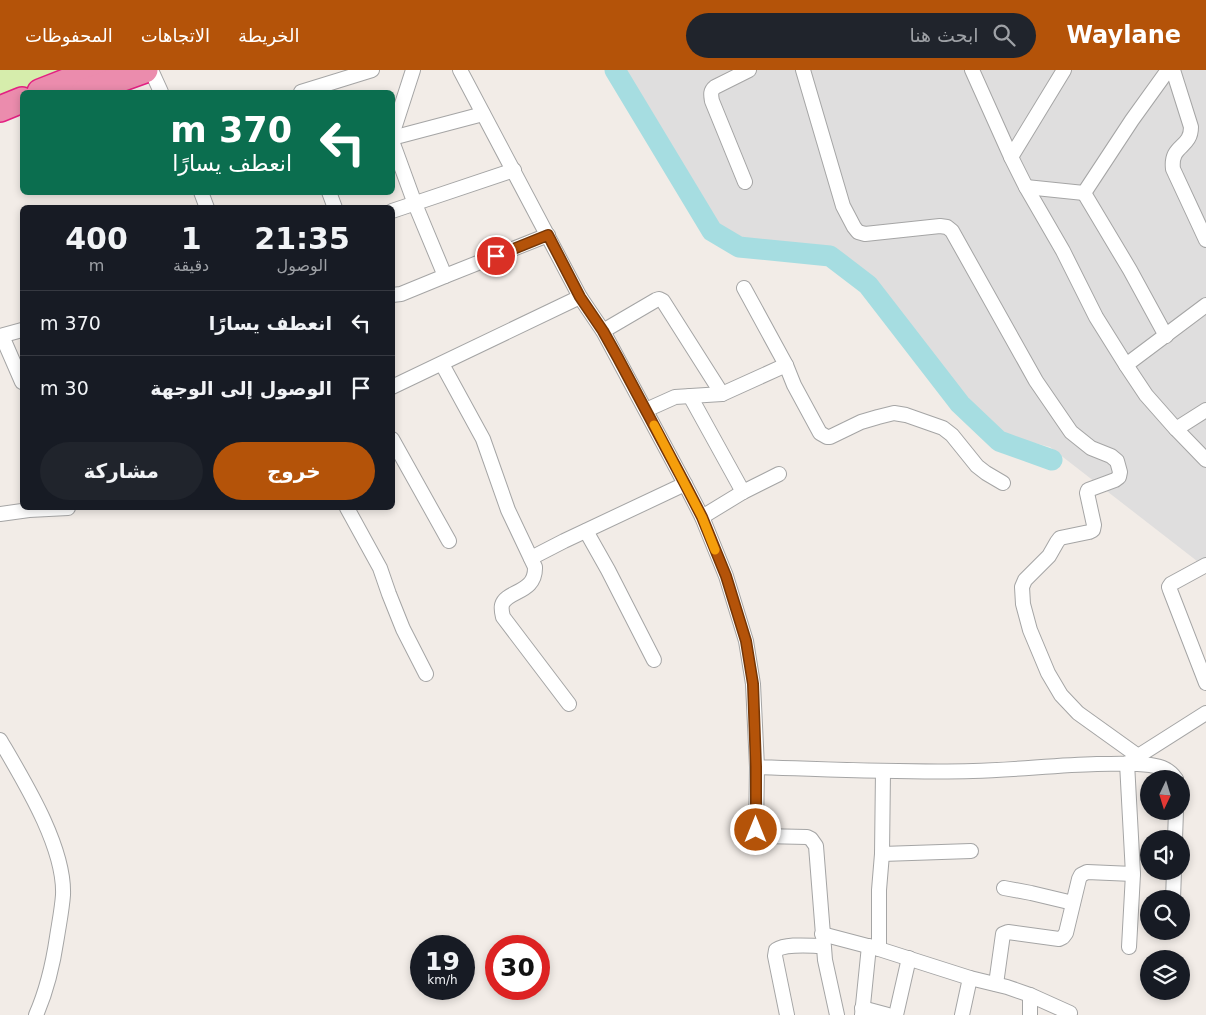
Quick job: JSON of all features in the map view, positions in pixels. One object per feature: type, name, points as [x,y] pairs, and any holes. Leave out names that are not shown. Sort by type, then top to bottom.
[{"type":"highway","points":[[45,90],[96,70]]},
{"type":"highway","points":[[90,90],[145,70]]},
{"type":"highway","points":[[0,109],[20,101]]},
{"type":"highway","points":[[0,126],[20,118]]},
{"type":"street","points":[[151,70],[160,90]]},
{"type":"street","points":[[307,90],[372,70]]},
{"type":"street","points":[[395,128],[413,70]]},
{"type":"street","points":[[460,70],[580,297],[603,331],[685,484],[702,517],[726,576],[746,641],[753,684],[757,834],[761,836],[807,837],[816,846],[825,960],[836,1015]]},
{"type":"street","points":[[744,182],[711,96],[712,90],[715,87],[749,70]]},
{"type":"street","points":[[803,70],[843,206],[858,232],[866,234],[940,226],[947,227],[952,231],[1036,381],[1071,432],[1091,448],[1111,456],[1117,461],[1120,477],[1088,490],[1087,493],[1094,524],[1092,530],[1060,538],[1049,556],[1025,580],[1022,587],[1022,595],[1030,630],[1048,673],[1061,695],[1078,713],[1133,760],[1133,874],[1128,948]]},
{"type":"street","points":[[972,70],[1026,187],[1063,251],[1096,317],[1146,395],[1206,460]]},
{"type":"street","points":[[1011,157],[1064,70]]},
{"type":"street","points":[[1084,193],[1132,120],[1168,70]]},
{"type":"street","points":[[1173,70],[1191,127],[1187,140],[1174,153],[1172,158],[1173,169],[1206,240]]},
{"type":"street","points":[[395,137],[484,114]]},
{"type":"street","points":[[395,147],[415,204],[445,276]]},
{"type":"street","points":[[395,210],[514,170]]},
{"type":"street","points":[[1026,187],[1084,193]]},
{"type":"street","points":[[1084,193],[1130,270],[1166,336]]},
{"type":"street","points":[[395,295],[548,235]]},
{"type":"street","points":[[744,288],[820,433],[827,437],[834,436],[861,422],[878,417],[894,413],[906,415],[943,428],[952,435],[977,466],[1002,483]]},
{"type":"street","points":[[395,386],[580,297]]},
{"type":"street","points":[[603,331],[656,300],[664,300],[722,394]]},
{"type":"street","points":[[1126,365],[1206,305]]},
{"type":"street","points":[[20,331],[1,336],[20,378]]},
{"type":"street","points":[[442,364],[483,439],[508,510],[535,568],[534,579],[504,600],[501,610],[503,617],[569,704]]},
{"type":"street","points":[[646,410],[675,397],[722,394],[786,365]]},
{"type":"street","points":[[690,396],[744,492]]},
{"type":"street","points":[[1176,429],[1206,410]]},
{"type":"street","points":[[395,444],[450,542]]},
{"type":"street","points":[[702,517],[779,474]]},
{"type":"street","points":[[531,558],[685,484]]},
{"type":"street","points":[[0,514],[40,510]]},
{"type":"street","points":[[348,510],[380,568],[403,629],[426,674]]},
{"type":"street","points":[[586,531],[654,660]]},
{"type":"street","points":[[1206,565],[1171,584],[1169,587],[1206,683]]},
{"type":"street","points":[[1133,760],[1206,714]]},
{"type":"street","points":[[0,740],[30,792],[44,822],[59,863],[62,879],[63,894],[52,967],[36,1015]]},
{"type":"street","points":[[756,767],[974,771],[1133,760],[1168,770]]},
{"type":"street","points":[[883,770],[882,854],[874,948],[862,1012],[888,1015]]},
{"type":"street","points":[[882,854],[971,851]]},
{"type":"street","points":[[996,984],[1003,934],[1008,932],[1059,939],[1066,933],[1081,875],[1084,873],[1133,874]]},
{"type":"street","points":[[1004,888],[1073,904]]},
{"type":"street","points":[[787,1015],[776,950],[823,940],[874,948],[909,958],[1030,995],[1070,1013]]},
{"type":"street","points":[[896,1015],[909,958]]},
{"type":"street","points":[[962,1015],[970,978]]},
{"type":"street","points":[[1030,995],[1030,1015]]},
{"type":"shaded area","points":[[624,70],[1206,70],[1206,568],[1050,447],[1004,435],[966,398],[875,280],[833,248],[741,240],[717,226]]},
{"type":"green space","points":[[0,70],[87,70],[37,90],[20,90],[20,97],[0,105]]},
{"type":"waterway","points":[[615,70],[712,231],[739,247],[830,256],[868,285],[960,404],[999,441],[1052,460]]},
{"type":"slow traffic","points":[[654,425],[702,517],[715,550]]},
{"type":"route","points":[[496,256],[548,235],[580,297],[603,331],[632,384],[702,517],[726,576],[746,641],[753,684],[756,830]]}]
